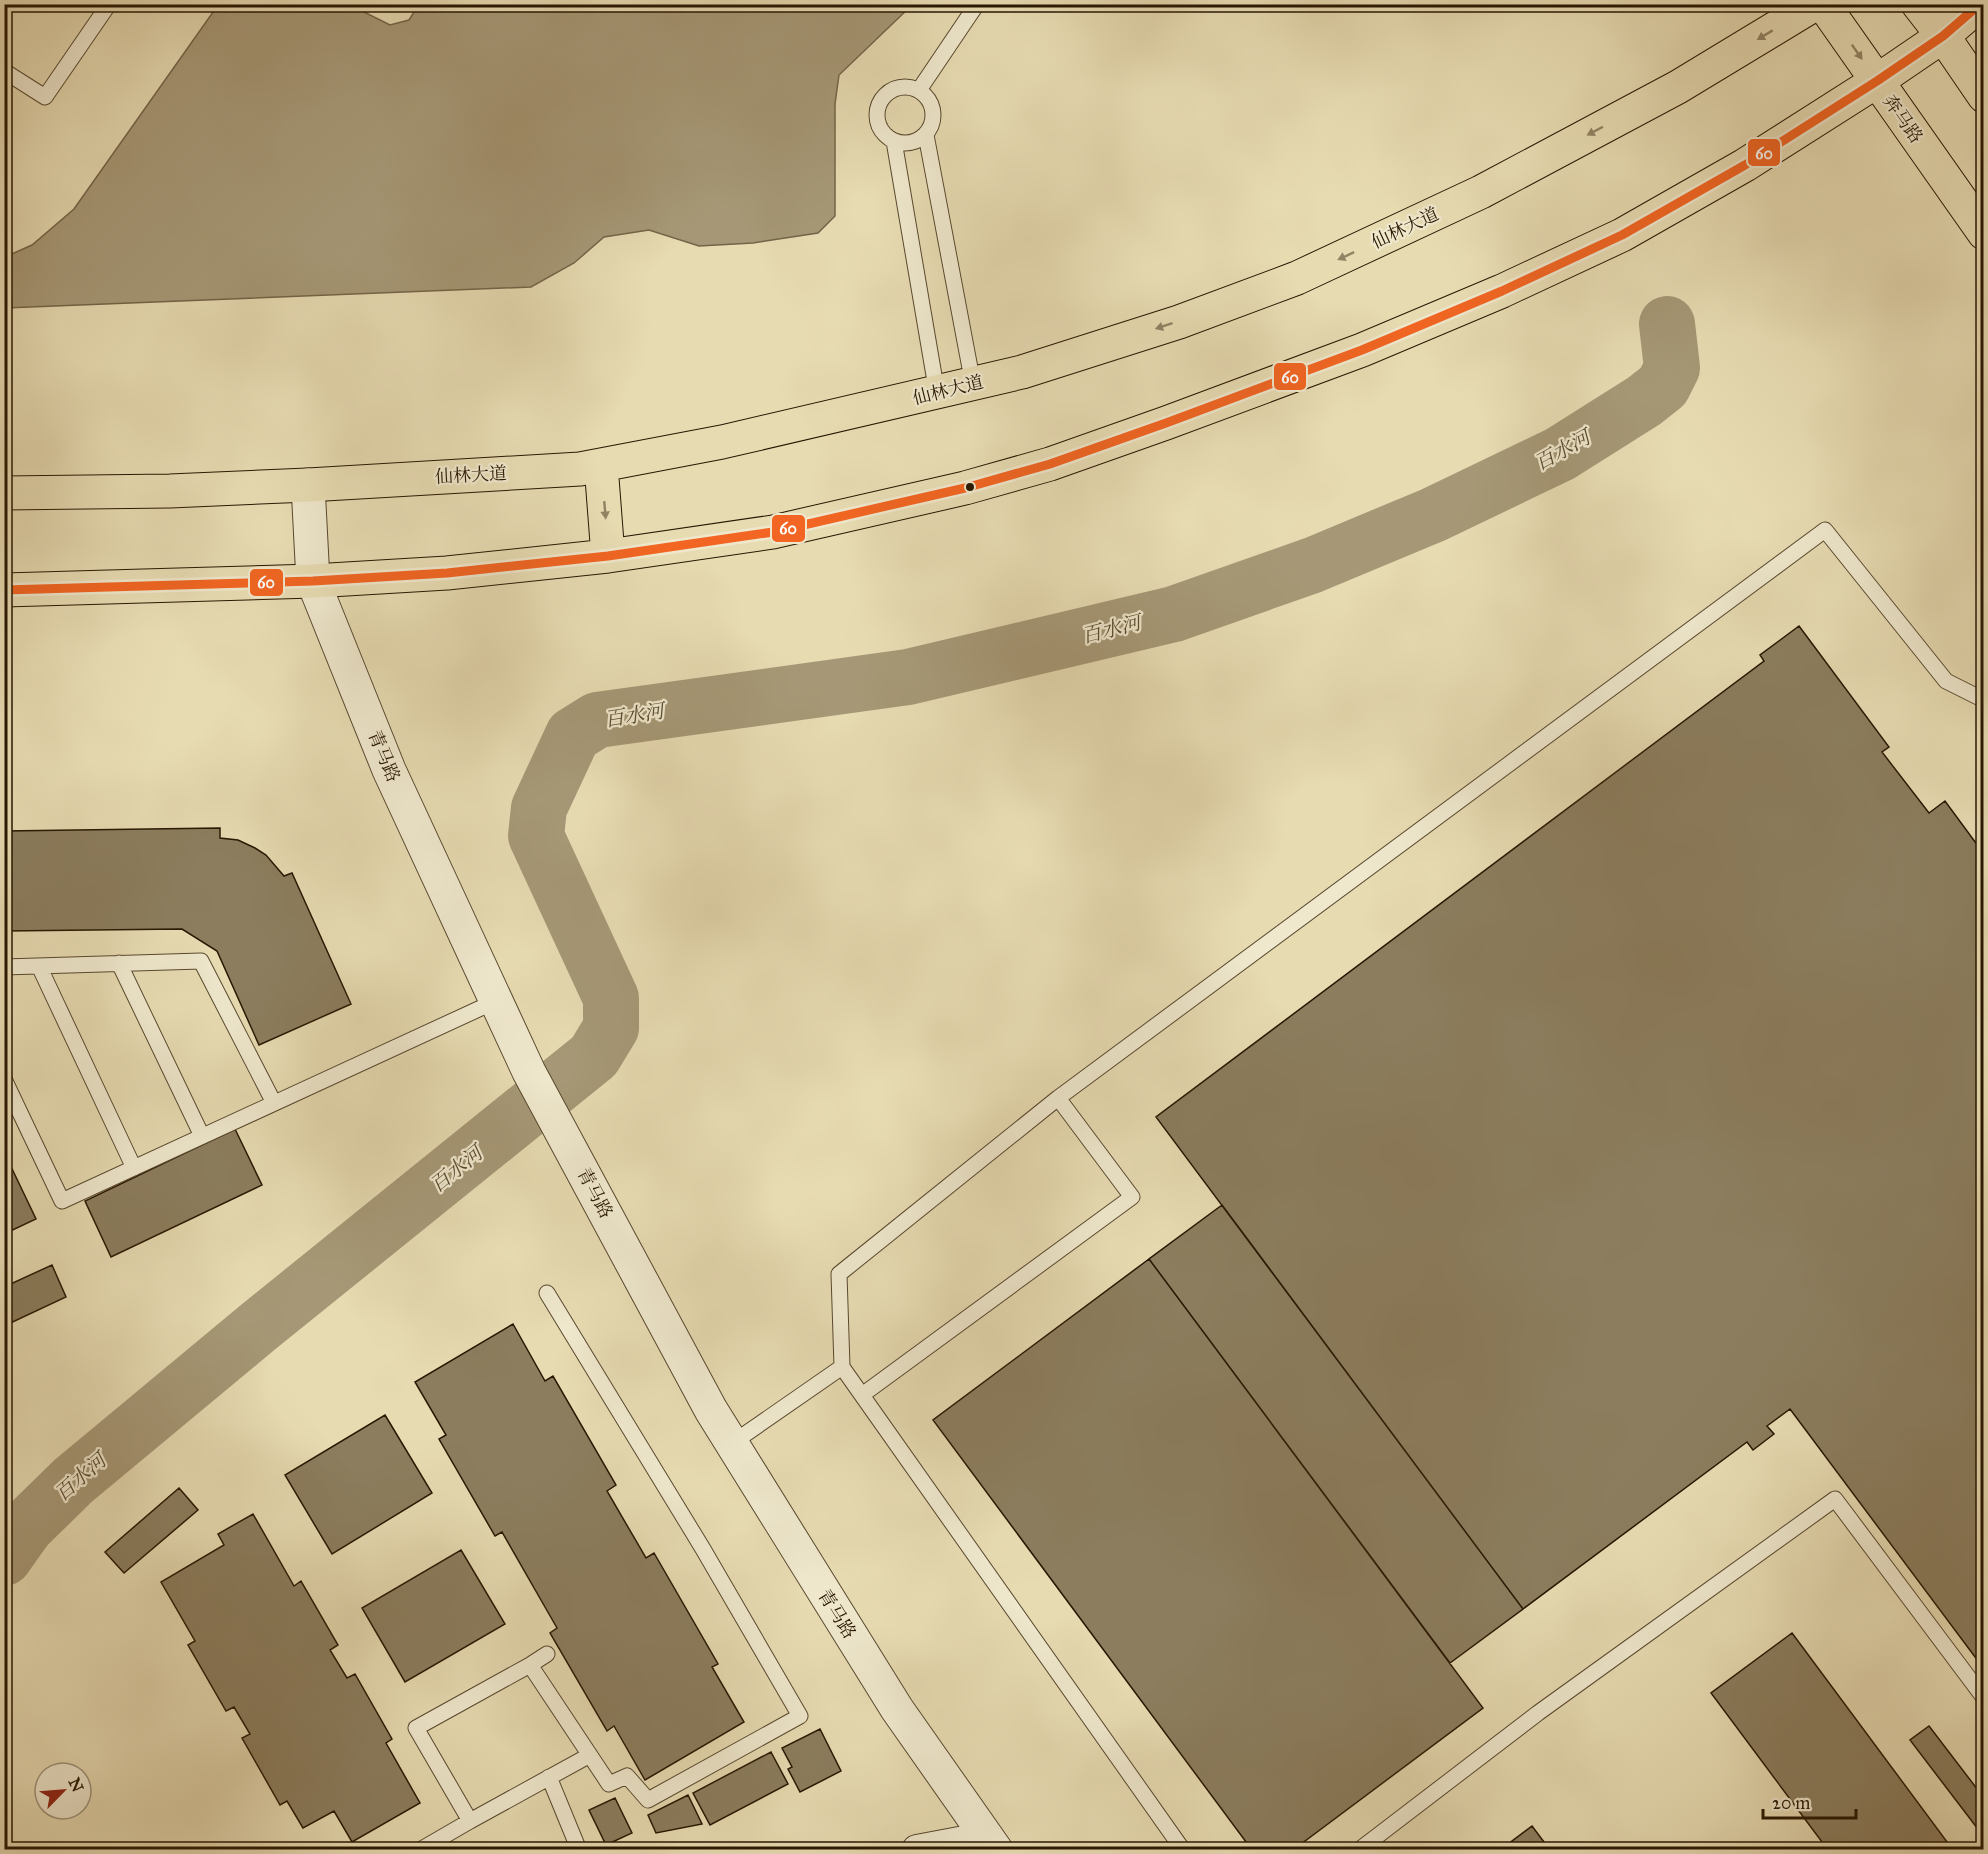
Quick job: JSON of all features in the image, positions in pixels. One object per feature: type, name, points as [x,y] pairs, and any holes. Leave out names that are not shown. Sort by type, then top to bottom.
[{"type":"main road","name":"仙林大道","points":[[4,493],[170,491],[580,469],[722,442],[1022,372],[1179,322],[1297,278],[1481,192],[1678,87],[1815,4]]},
{"type":"main road","name":"奔马路","points":[[1823,4],[1983,233]]},
{"type":"main road","points":[[1918,4],[1943,36],[1983,96]]},
{"type":"main road","points":[[4,590],[313,581],[447,573],[608,556],[773,532],[965,488],[1050,464],[1362,350],[1503,291],[1622,235],[1745,165],[1877,81],[1943,36],[1980,4]]},
{"type":"main road","points":[[601,465],[608,556]]},
{"type":"street","name":"青马路","points":[[308,485],[313,581],[389,770],[529,1072],[731,1444],[897,1709],[991,1843]]},
{"type":"street","points":[[917,1850],[991,1843]]},
{"type":"lane","points":[[4,71],[45,97],[109,4]]},
{"type":"lane","points":[[919,90],[977,4]]},
{"type":"lane","points":[[905,86],[926,94],[932,104],[934,115],[932,126],[926,135],[916,141],[905,143],[894,141],[885,135],[876,114],[885,94],[895,88],[905,86]]},
{"type":"lane","points":[[926,135],[973,384]]},
{"type":"lane","points":[[894,141],[937,393]]},
{"type":"lane","points":[[1183,1850],[842,1367],[839,1274],[1058,1098],[1826,530],[1946,681],[1983,700]]},
{"type":"lane","points":[[4,967],[201,961],[274,1103]]},
{"type":"lane","points":[[119,963],[202,1136]]},
{"type":"lane","points":[[39,966],[134,1168]]},
{"type":"lane","points":[[4,1079],[62,1202],[496,1001]]},
{"type":"lane","points":[[862,1395],[1132,1197],[1058,1098]]},
{"type":"lane","points":[[530,1665],[609,1784],[627,1776],[648,1800],[800,1716],[703,1550],[547,1293]]},
{"type":"lane","points":[[731,1444],[842,1367]]},
{"type":"lane","points":[[1359,1850],[1538,1713],[1835,1499],[1983,1698]]},
{"type":"lane","points":[[470,1821],[416,1728],[547,1654]]},
{"type":"lane","points":[[420,1850],[590,1755]]},
{"type":"lane","points":[[549,1778],[579,1850]]},
{"type":"shaded area","points":[[419,4],[912,5],[839,75],[835,104],[835,216],[818,233],[753,243],[699,246],[649,230],[604,237],[574,263],[531,287],[5,308],[5,257],[32,245],[74,209],[218,5],[350,5],[390,25],[409,20]]},
{"type":"building","points":[[1799,626],[1889,747],[1882,752],[1929,813],[1945,801],[1984,854],[1984,1669],[1790,1409],[1767,1426],[1774,1434],[1753,1450],[1747,1442],[1523,1609],[1156,1117],[1764,661],[1760,655]]},
{"type":"building","points":[[220,828],[220,838],[238,840],[255,848],[266,855],[284,876],[292,873],[351,1004],[259,1045],[217,951],[182,929],[4,931],[4,831]]},
{"type":"building","points":[[235,1129],[262,1185],[111,1257],[85,1201]]},
{"type":"building","points":[[4,1152],[36,1219],[4,1234]]},
{"type":"building","points":[[1222,1205],[1523,1609],[1450,1663],[1149,1259]]},
{"type":"building","points":[[1149,1259],[1483,1708],[1293,1850],[1252,1850],[933,1420]]},
{"type":"building","points":[[52,1265],[66,1297],[4,1326],[4,1287]]},
{"type":"building","points":[[513,1324],[545,1381],[553,1376],[616,1485],[607,1491],[646,1558],[654,1553],[718,1664],[712,1667],[744,1722],[645,1780],[614,1726],[607,1731],[550,1633],[557,1628],[502,1532],[495,1536],[439,1439],[446,1435],[415,1382]]},
{"type":"building","points":[[385,1415],[432,1493],[332,1554],[285,1475]]},
{"type":"building","points":[[179,1488],[198,1510],[124,1573],[105,1552]]},
{"type":"building","points":[[253,1514],[294,1586],[301,1581],[338,1645],[330,1650],[347,1678],[355,1674],[392,1739],[386,1743],[420,1803],[352,1842],[334,1811],[303,1828],[287,1801],[280,1805],[242,1738],[250,1734],[234,1707],[226,1711],[188,1645],[195,1641],[161,1582],[224,1545],[218,1534]]},
{"type":"building","points":[[461,1550],[505,1624],[405,1682],[362,1608]]},
{"type":"building","points":[[1792,1633],[1953,1850],[1828,1850],[1711,1693]]},
{"type":"building","points":[[1929,1726],[1984,1798],[1984,1837],[1910,1740]]},
{"type":"building","points":[[820,1729],[841,1771],[800,1792],[788,1769],[792,1767],[782,1748]]},
{"type":"building","points":[[771,1752],[788,1784],[710,1825],[693,1793]]},
{"type":"building","points":[[688,1795],[702,1824],[656,1833],[648,1815]]},
{"type":"building","points":[[615,1798],[632,1833],[606,1845],[589,1810]]},
{"type":"building","points":[[1532,1826],[1550,1850],[1500,1850]]},
{"type":"waterway","name":"百水河","points":[[4,1558],[26,1527],[73,1481],[257,1328],[594,1056],[611,1028],[611,998],[536,836],[539,808],[573,735],[597,720],[908,677],[1174,614],[1313,565],[1433,515],[1560,454],[1644,401],[1663,386],[1672,368],[1667,324]]},
{"type":"transit line","name":"60","points":[[4,590],[313,581],[447,573],[608,556],[773,532],[965,488],[1050,464],[1362,350],[1502,291],[1622,235],[1745,165],[1877,81],[1943,36],[1980,4]]}]
